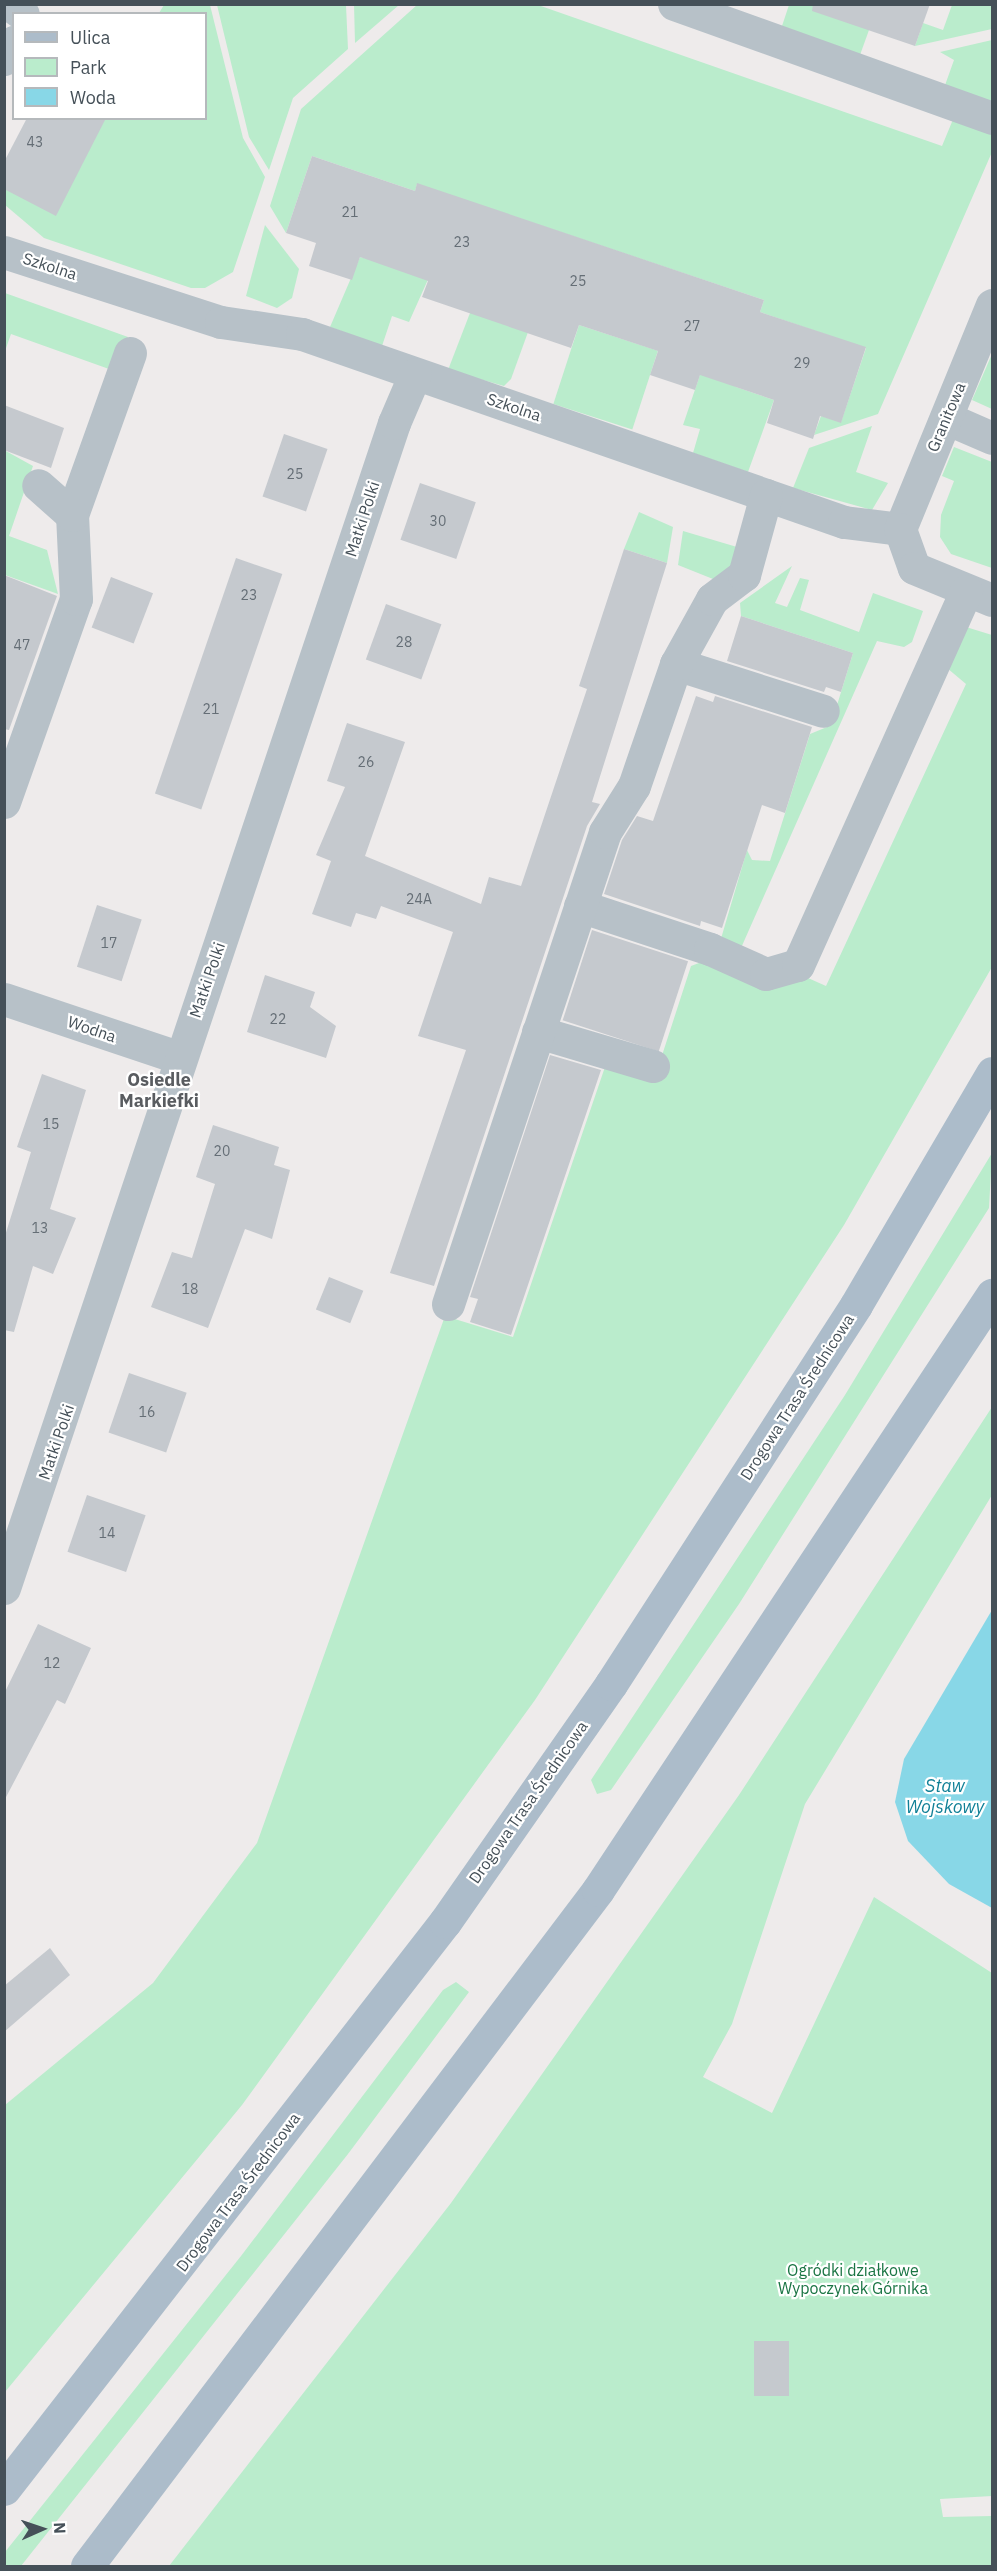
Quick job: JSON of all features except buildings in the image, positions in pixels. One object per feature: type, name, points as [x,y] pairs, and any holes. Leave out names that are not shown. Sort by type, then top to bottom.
[{"type":"main road","name":"Drogowa Trasa Średnicowa","points":[[4,2489],[452,1913],[611,1684],[856,1305],[993,1074]]},
{"type":"main road","points":[[87,2566],[598,1890],[993,1295]]},
{"type":"street","points":[[674,4],[993,118]]},
{"type":"street","points":[[4,59],[12,45]]},
{"type":"street","name":"Szkolna","points":[[4,252],[221,322],[302,334],[766,495],[872,529],[900,529]]},
{"type":"street","name":"Granitowa","points":[[900,529],[993,305]]},
{"type":"street","points":[[4,802],[76,599],[72,515],[130,353]]},
{"type":"street","name":"Matki Polki","points":[[4,1588],[180,1058],[415,374]]},
{"type":"street","points":[[946,418],[993,438]]},
{"type":"street","points":[[38,485],[72,515]]},
{"type":"street","points":[[448,1304],[605,832],[634,786],[676,664],[712,599],[744,575],[766,495]]},
{"type":"street","points":[[580,906],[710,949],[766,974],[798,965],[980,595],[914,568],[900,529]]},
{"type":"street","points":[[676,664],[822,711]]},
{"type":"street","name":"Wodna","points":[[4,999],[180,1058]]},
{"type":"street","points":[[538,1032],[653,1066]]},
{"type":"green space","points":[[354,4],[399,4],[399,5],[355,43]]},
{"type":"green space","points":[[869,4],[869,30],[860,55],[782,26],[789,5]]},
{"type":"green space","points":[[164,5],[210,5],[243,138],[265,177],[233,272],[205,288],[191,288],[44,238],[5,205],[4,189],[105,120],[207,120],[207,12],[160,12]]},
{"type":"green space","points":[[217,5],[346,5],[348,49],[293,98],[269,170],[249,137]]},
{"type":"green space","points":[[417,5],[538,5],[942,146],[954,117],[992,130],[992,152],[878,414],[814,435],[821,416],[841,422],[866,348],[760,312],[764,300],[417,184],[415,191],[312,156],[286,233],[270,206],[301,109]]},
{"type":"green space","points":[[952,5],[992,5],[992,29],[915,46],[923,23],[943,30]]},
{"type":"green space","points":[[992,40],[992,103],[944,88],[954,60],[940,52]]},
{"type":"green space","points":[[265,225],[299,269],[292,298],[277,308],[246,296]]},
{"type":"green space","points":[[360,257],[430,275],[409,322],[392,316],[382,346],[330,327]]},
{"type":"green space","points":[[5,293],[128,337],[109,369],[11,334],[5,351]]},
{"type":"green space","points":[[536,310],[511,379],[504,386],[448,370],[470,313]]},
{"type":"green space","points":[[579,325],[658,351],[632,430],[553,404]]},
{"type":"green space","points":[[992,354],[992,409],[972,400]]},
{"type":"green space","points":[[703,366],[736,387],[774,400],[748,472],[693,453],[700,429],[683,425]]},
{"type":"green space","points":[[872,426],[856,472],[888,483],[872,510],[793,488],[809,448]]},
{"type":"green space","points":[[954,447],[992,462],[992,568],[951,554],[940,537],[941,515],[954,481],[942,476]]},
{"type":"green space","points":[[4,450],[33,466],[9,536],[47,550],[58,594],[5,575]]},
{"type":"green space","points":[[639,512],[673,527],[667,563],[624,549]]},
{"type":"green space","points":[[683,531],[767,556],[723,583],[678,565]]},
{"type":"green space","points":[[792,566],[775,603],[787,607],[800,578],[809,580],[800,610],[859,632],[873,593],[923,611],[912,642],[904,647],[877,641],[741,948],[826,986],[966,684],[947,668],[966,627],[992,635],[992,967],[844,1225],[535,1700],[242,2105],[5,2392],[5,2105],[153,1983],[257,1843],[445,1316],[513,1337],[606,1064],[655,1077],[691,966],[739,948],[720,942],[747,850],[752,860],[770,861],[810,734],[827,727],[834,715],[853,653],[741,616],[740,603]]},
{"type":"green space","points":[[992,1153],[989,1208],[739,1604],[611,1790],[597,1794],[591,1780],[845,1395]]},
{"type":"green space","name":"Ogródki działkowe Wypoczynek Górnika","points":[[992,1407],[992,1495],[805,1804],[732,2024],[703,2077],[772,2113],[874,1897],[992,1973],[992,2496],[940,2499],[943,2517],[992,2516],[992,2566],[169,2566],[451,2203],[739,1795]]},
{"type":"green space","points":[[456,1982],[469,1992],[348,2154],[21,2566],[5,2566],[5,2552],[241,2256],[443,1990]]},
{"type":"water","name":"Staw Wojskowy","points":[[992,1610],[992,1908],[949,1884],[908,1841],[895,1802],[904,1759]]},
{"type":"district","name":"Osiedle Markiefki","points":[[159,1091]]}]
